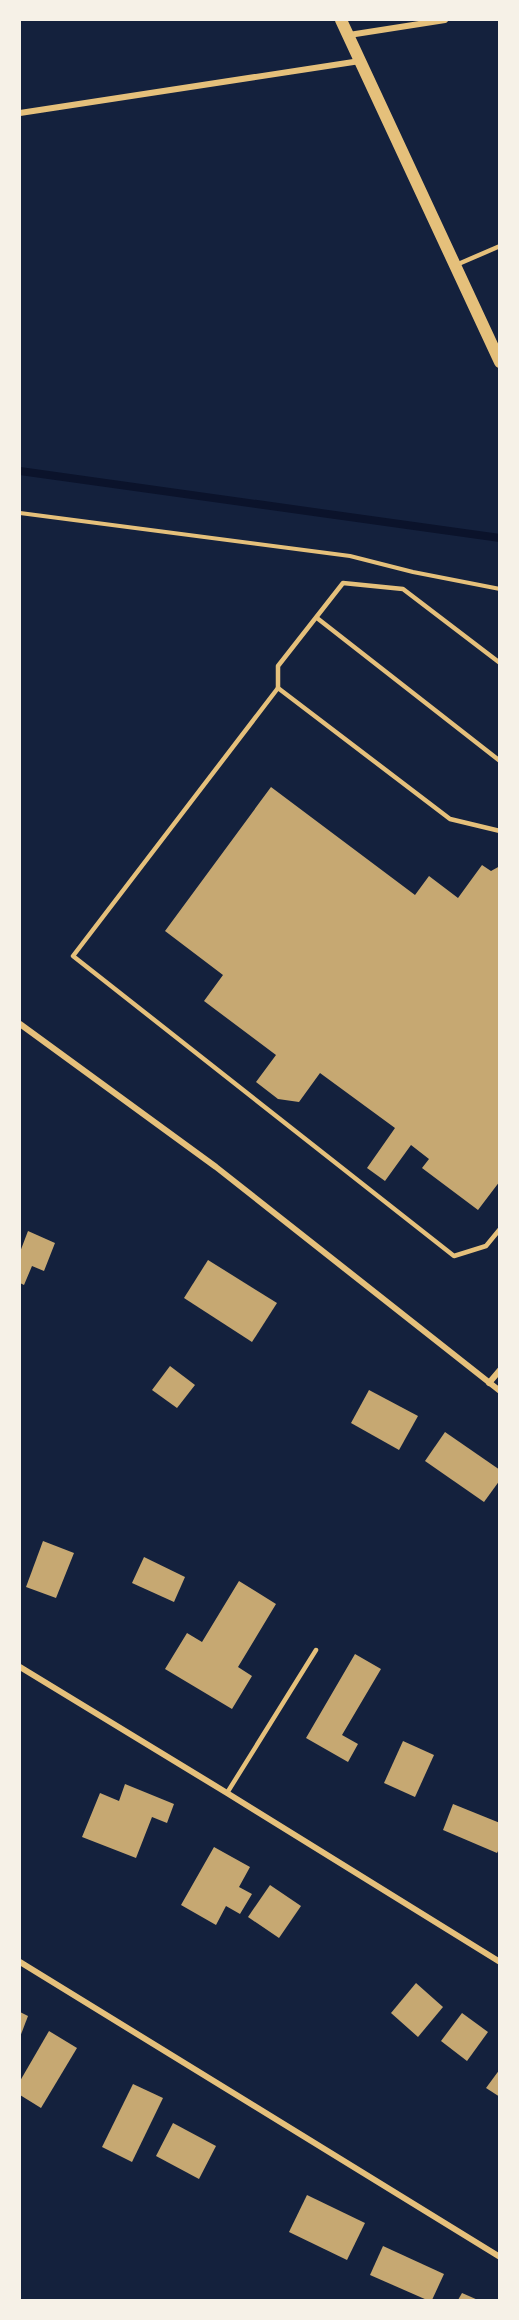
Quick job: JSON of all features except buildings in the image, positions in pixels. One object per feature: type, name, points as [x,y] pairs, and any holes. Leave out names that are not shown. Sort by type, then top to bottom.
[{"type":"main road","points":[[341,20],[500,362]]},
{"type":"street","points":[[348,36],[445,20]]},
{"type":"street","points":[[20,113],[360,61]]},
{"type":"street","points":[[20,1024],[216,1167],[500,1391]]},
{"type":"street","points":[[489,1383],[500,1370]]},
{"type":"street","points":[[20,1667],[500,1962]]},
{"type":"street","points":[[20,1962],[500,2257]]},
{"type":"lane","points":[[456,265],[500,246]]},
{"type":"lane","points":[[500,663],[403,589],[343,583],[278,666],[278,688],[74,956],[454,1256],[486,1246],[500,1229]]},
{"type":"lane","points":[[317,618],[500,761]]},
{"type":"lane","points":[[278,688],[450,819],[500,831]]},
{"type":"lane","points":[[227,1793],[316,1650]]},
{"type":"path","points":[[20,513],[350,556],[413,572],[500,589]]},
{"type":"waterway","points":[[20,471],[500,538]]}]
